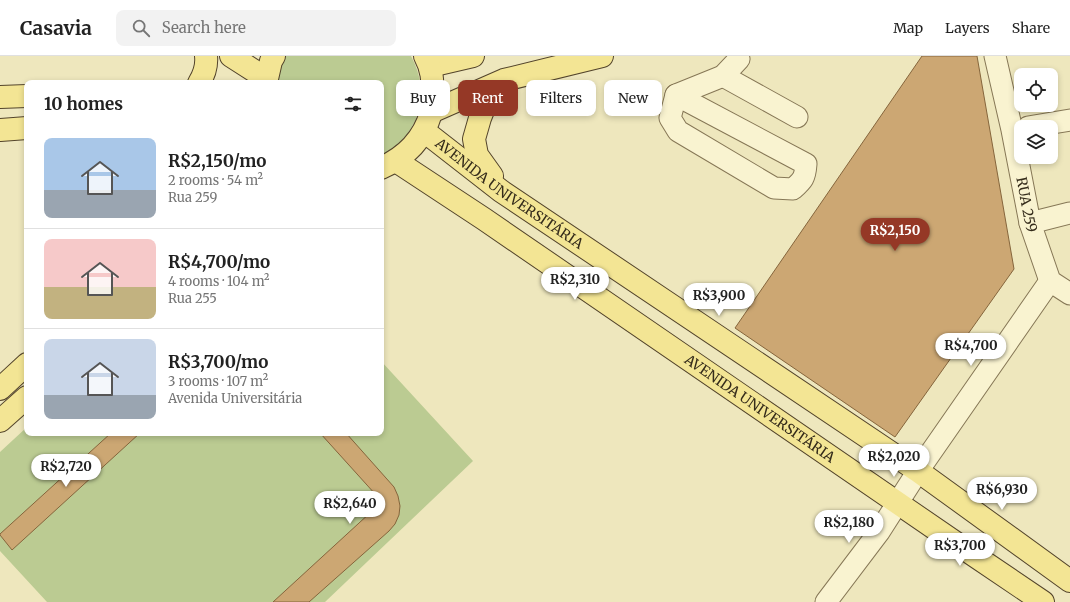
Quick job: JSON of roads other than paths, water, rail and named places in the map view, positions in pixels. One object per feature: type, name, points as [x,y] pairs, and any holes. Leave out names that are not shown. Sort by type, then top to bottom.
[{"type":"main road","points":[[201,80],[206,62],[206,56]]},
{"type":"main road","points":[[231,56],[265,80]]},
{"type":"main road","points":[[266,80],[274,56]]},
{"type":"main road","points":[[389,164],[412,147],[428,121],[433,79],[428,61],[473,56]]},
{"type":"main road","points":[[504,80],[602,56]]},
{"type":"main road","points":[[0,97],[24,96]]},
{"type":"main road","points":[[428,121],[458,105]]},
{"type":"main road","points":[[481,116],[474,139],[477,155],[502,191]]},
{"type":"main road","name":"AVENIDA UNIVERSITÁRIA","points":[[428,121],[502,191],[918,471],[1069,578]]},
{"type":"main road","points":[[0,130],[24,128]]},
{"type":"main road","name":"AVENIDA UNIVERSITÁRIA","points":[[389,164],[491,223],[1043,602]]},
{"type":"main road","points":[[0,389],[24,367]]},
{"type":"main road","points":[[0,421],[24,400]]},
{"type":"street","points":[[676,95],[723,76],[738,59],[738,56]]},
{"type":"street","name":"RUA 259","points":[[995,56],[1017,120]]},
{"type":"street","points":[[723,76],[797,117]]},
{"type":"street","points":[[676,95],[806,164],[805,175],[802,181],[793,189],[774,188],[678,131],[670,118],[676,95]]},
{"type":"street","points":[[1058,122],[1070,120]]},
{"type":"street","name":"RUA 259","points":[[1024,164],[1030,223],[1050,281]]},
{"type":"street","points":[[1030,223],[1070,213]]},
{"type":"street","points":[[826,602],[879,532],[918,471],[1050,281],[1070,294]]}]
